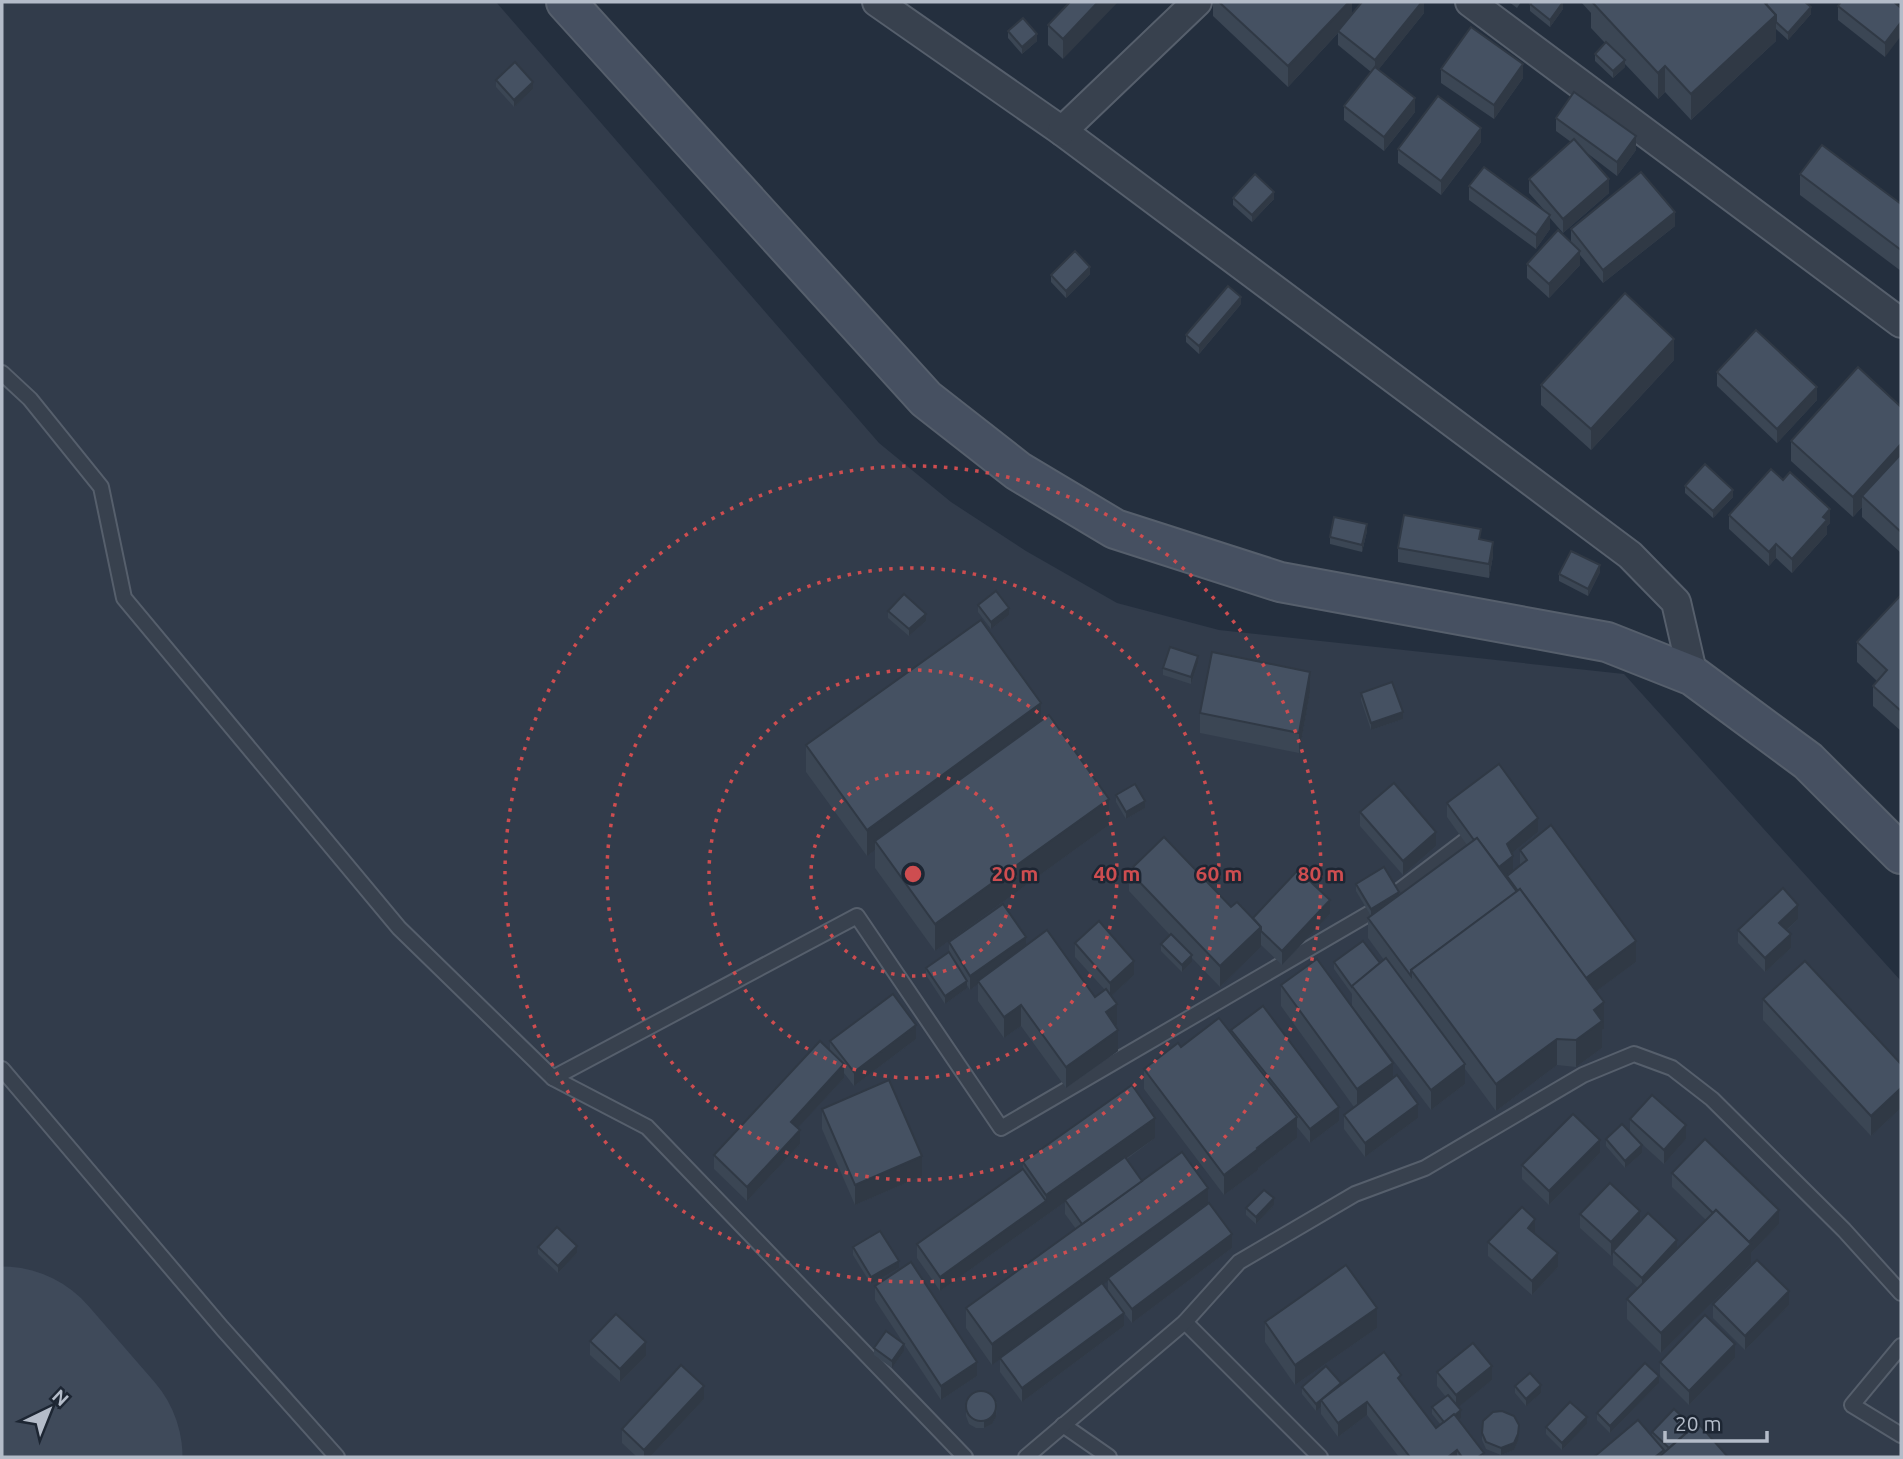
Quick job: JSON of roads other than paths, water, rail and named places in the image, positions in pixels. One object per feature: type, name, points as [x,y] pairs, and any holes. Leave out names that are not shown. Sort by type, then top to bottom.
[{"type":"street","points":[[566,2],[926,400],[1018,471],[1115,529],[1280,582],[1607,642],[1693,676],[1808,761],[1901,854]]},
{"type":"street","points":[[877,2],[1062,131],[1630,555],[1676,602],[1693,676]]},
{"type":"street","points":[[1062,131],[1197,2]]},
{"type":"street","points":[[1470,2],[1901,323]]},
{"type":"lane","points":[[2,373],[30,399],[101,487],[124,598],[399,928],[553,1078],[647,1127],[965,1457]]},
{"type":"lane","points":[[553,1078],[857,916],[1002,1128],[1370,913],[1486,824]]},
{"type":"lane","points":[[1026,1457],[1185,1322],[1239,1262],[1355,1194],[1425,1168],[1583,1075],[1634,1054],[1672,1068],[1712,1099],[1844,1230],[1901,1293]]},
{"type":"lane","points":[[2,1069],[222,1328],[337,1457]]},
{"type":"lane","points":[[1185,1322],[1320,1457]]},
{"type":"lane","points":[[1901,1346],[1853,1405],[1901,1435]]},
{"type":"lane","points":[[1063,1425],[1109,1457]]}]
